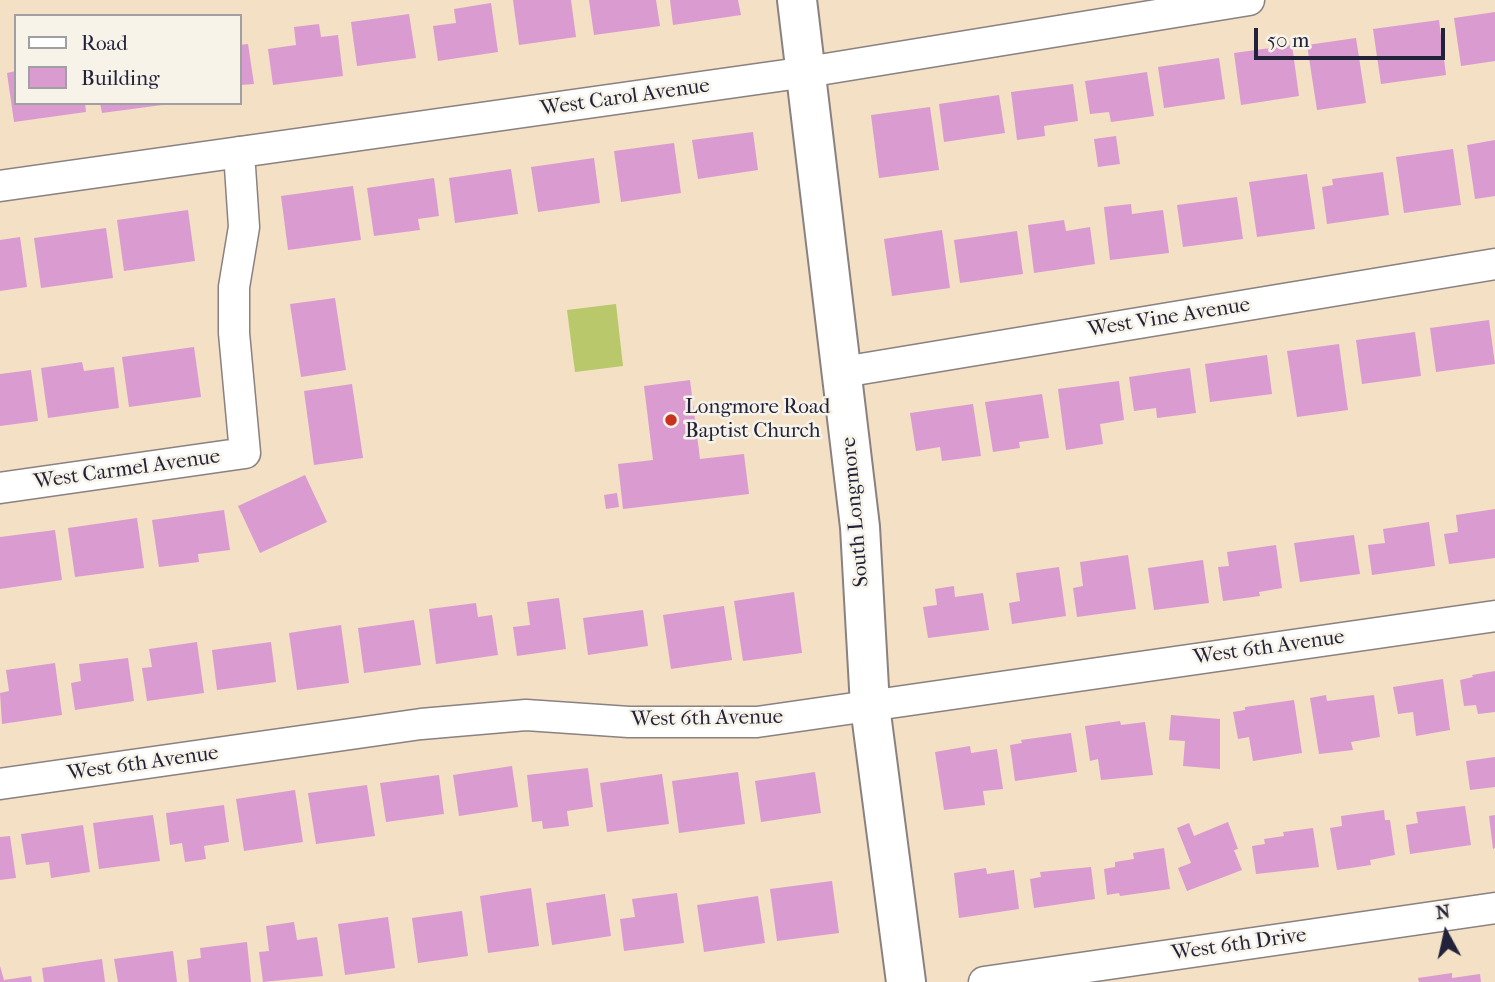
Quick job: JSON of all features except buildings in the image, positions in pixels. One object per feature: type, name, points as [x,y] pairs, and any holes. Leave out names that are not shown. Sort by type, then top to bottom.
[{"type":"street","name":"South Longmore","points":[[797,0],[860,527],[870,706],[906,982]]},
{"type":"street","name":"West Carol Avenue","points":[[0,186],[807,72],[1249,0]]},
{"type":"street","name":"West Carmel Avenue","points":[[0,488],[245,453],[234,332],[234,287],[244,227],[239,152]]},
{"type":"street","name":"West Vine Avenue","points":[[843,372],[1495,264]]},
{"type":"street","name":"West 6th Avenue","points":[[0,785],[421,724],[526,715],[629,722],[757,722],[1495,616]]},
{"type":"street","name":"West 6th Drive","points":[[984,982],[1495,908]]},
{"type":"green space","points":[[616,304],[623,366],[575,372],[567,310]]},
{"type":"place","name":"Longmore Road Baptist Church","points":[[671,420]]}]
